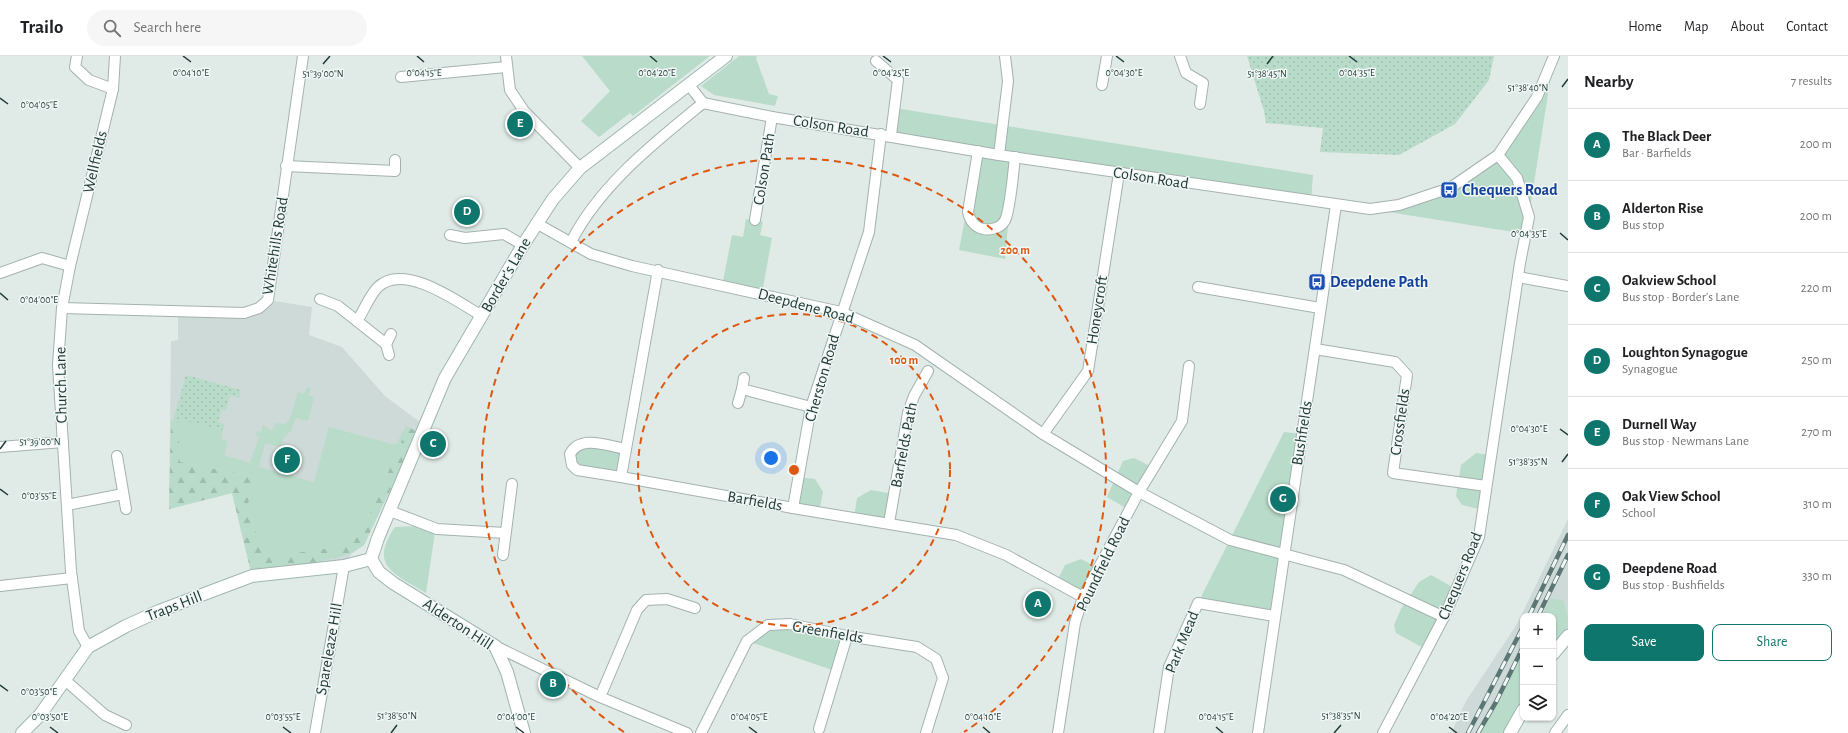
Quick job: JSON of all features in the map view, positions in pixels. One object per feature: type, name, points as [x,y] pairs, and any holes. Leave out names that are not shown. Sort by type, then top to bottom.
[{"type":"street","points":[[77,56],[76,67],[89,80],[112,88]]},
{"type":"street","name":"Wellfields","points":[[70,266],[112,88],[115,56]]},
{"type":"street","name":"Whitehills Road","points":[[62,308],[244,313],[259,308],[268,300],[286,166],[303,56]]},
{"type":"street","points":[[506,56],[506,67],[510,90],[524,111],[580,168]]},
{"type":"street","name":"Border's Lane","points":[[371,558],[445,378],[536,223],[557,194],[580,168],[726,56]]},
{"type":"street","points":[[999,155],[1008,81],[1005,56]]},
{"type":"street","points":[[1102,84],[1107,56]]},
{"type":"street","points":[[1180,56],[1186,73],[1203,83],[1200,104]]},
{"type":"street","name":"Colson Road","points":[[703,103],[772,117],[999,155],[1370,209],[1399,205],[1450,188],[1498,154],[1537,97],[1554,56]]},
{"type":"street","points":[[876,61],[898,80],[891,136]]},
{"type":"street","points":[[401,77],[506,67]]},
{"type":"street","points":[[571,242],[582,221],[596,202],[657,140],[703,103],[689,85]]},
{"type":"street","name":"Colson Path","points":[[755,220],[772,117]]},
{"type":"street","name":"Cherston Road","points":[[793,508],[811,407],[869,232],[880,134]]},
{"type":"street","points":[[978,151],[968,212],[970,220],[978,228],[988,230],[999,227],[1006,219],[1015,157]]},
{"type":"street","name":"Chequers Road","points":[[1383,733],[1444,617],[1479,537],[1518,277],[1529,217],[1517,178],[1498,154]]},
{"type":"street","points":[[286,166],[395,171],[395,160]]},
{"type":"street","name":"Honeycroft","points":[[1043,434],[1088,371],[1119,173]]},
{"type":"street","name":"Bushfields","points":[[1258,733],[1283,555],[1336,205]]},
{"type":"street","name":"Deepdene Road","points":[[536,223],[591,254],[842,312],[915,345],[1043,434],[1139,492],[1230,540],[1344,570],[1444,617]]},
{"type":"street","points":[[450,235],[465,238],[504,234],[523,245]]},
{"type":"street","points":[[0,273],[42,258],[70,266]]},
{"type":"street","name":"Church Lane","points":[[70,266],[62,308],[58,364],[72,578],[79,631],[88,648]]},
{"type":"street","points":[[621,476],[658,270]]},
{"type":"street","points":[[1518,277],[1568,286]]},
{"type":"street","points":[[357,321],[378,288],[386,281],[404,280],[417,280],[454,299],[482,316]]},
{"type":"street","points":[[1198,287],[1320,308]]},
{"type":"street","points":[[320,299],[338,306],[386,344],[389,355]]},
{"type":"street","points":[[386,344],[391,334]]},
{"type":"street","name":"Crossfields","points":[[1315,349],[1395,362],[1407,376],[1393,472],[1486,486]]},
{"type":"street","points":[[1139,492],[1182,421],[1189,366]]},
{"type":"street","name":"Barfields Path","points":[[889,523],[908,413],[914,396],[928,371]]},
{"type":"street","points":[[738,403],[744,378]]},
{"type":"street","points":[[742,390],[811,407]]},
{"type":"street","points":[[0,447],[63,442]]},
{"type":"street","name":"Barfields","points":[[626,449],[584,442],[576,445],[570,454],[572,465],[578,470],[621,476],[793,508],[956,535],[1006,555],[1083,596]]},
{"type":"street","points":[[117,456],[126,509]]},
{"type":"street","points":[[503,555],[512,484]]},
{"type":"street","name":"Poundfield Road","points":[[1058,733],[1075,623],[1083,596],[1139,492]]},
{"type":"street","points":[[67,505],[123,494]]},
{"type":"street","points":[[390,511],[437,529],[505,534]]},
{"type":"street","name":"Traps Hill","points":[[22,733],[40,715],[66,681],[88,648],[126,626],[159,611],[252,576],[344,566],[371,558]]},
{"type":"street","name":"Alderton Hill","points":[[371,558],[379,572],[393,583],[495,646],[507,672],[524,733]]},
{"type":"street","name":"Spareleaze Hill","points":[[315,733],[344,566]]},
{"type":"street","points":[[0,586],[72,578]]},
{"type":"street","points":[[600,697],[637,610],[646,600],[667,599],[695,608]]},
{"type":"street","name":"Park Mead","points":[[1159,733],[1169,667],[1198,603],[1274,616]]},
{"type":"street","name":"Greenfields","points":[[701,733],[747,641],[768,625],[790,624],[847,636],[917,647],[936,659],[943,678],[926,733]]},
{"type":"street","points":[[819,729],[847,636]]},
{"type":"street","points":[[1556,650],[1568,636]]},
{"type":"street","points":[[495,646],[600,697],[687,733]]},
{"type":"street","points":[[66,681],[105,715],[126,726]]},
{"type":"street","points":[[1510,733],[1520,715]]},
{"type":"street","points":[[1555,733],[1568,715]]},
{"type":"shaded area","points":[[268,300],[312,307],[309,335],[342,347],[385,396],[421,423],[364,545],[352,553],[344,566],[252,576],[232,493],[169,509],[171,341],[178,340],[178,311],[244,313]]},
{"type":"shaded area","points":[[1568,519],[1568,618],[1564,601],[1555,613],[1522,613]]},
{"type":"shaded area","points":[[1520,618],[1520,698],[1498,733],[1451,733],[1466,701]]},
{"type":"green space","points":[[582,56],[710,56],[633,116],[630,113],[599,137],[581,121],[610,91]]},
{"type":"green space","points":[[739,56],[757,56],[756,58],[769,94],[778,96],[775,106],[714,95],[701,86]]},
{"type":"green space","points":[[1247,56],[1494,56],[1489,80],[1455,124],[1399,155],[1320,152],[1323,128],[1266,123],[1264,111]]},
{"type":"green space","points":[[1554,56],[1526,234],[1370,209],[1450,188],[1498,155],[1522,121]]},
{"type":"green space","points":[[895,108],[1313,175],[1311,201],[1015,157],[1006,219],[1008,226],[1005,259],[959,250],[978,151],[891,135]]},
{"type":"green space","points":[[746,219],[763,222],[760,235],[772,238],[762,293],[722,286],[732,235],[743,237]]},
{"type":"green space","points":[[186,375],[241,390],[239,398],[230,395],[226,410],[222,409],[218,422],[225,424],[223,430],[174,418]]},
{"type":"green space","points":[[307,387],[311,388],[308,395],[314,397],[308,421],[296,418],[291,431],[283,439],[281,447],[265,443],[259,467],[314,482],[329,427],[396,445],[406,426],[408,427],[363,529],[356,537],[334,547],[320,550],[268,554],[256,534],[249,512],[249,496],[257,489],[261,478],[180,462],[178,418],[223,430],[221,439],[228,441],[224,455],[250,463],[259,437],[256,436],[257,431],[261,432],[263,425],[271,431],[276,423],[285,424],[289,421],[298,392],[304,394]]},
{"type":"green space","points":[[174,418],[178,418],[180,462],[261,478],[257,489],[249,496],[249,512],[256,534],[268,554],[320,550],[334,547],[356,537],[363,529],[408,427],[418,432],[364,545],[352,553],[339,557],[252,576],[232,493],[169,509],[171,421]]},
{"type":"green space","points":[[1284,432],[1302,434],[1274,616],[1198,603]]},
{"type":"green space","points":[[576,445],[626,449],[621,477],[577,470],[570,454]]},
{"type":"green space","points":[[1476,453],[1491,455],[1483,510],[1462,505],[1456,496],[1461,465]]},
{"type":"green space","points":[[1134,458],[1154,468],[1129,510],[1107,497],[1123,461]]},
{"type":"green space","points":[[799,477],[815,479],[823,492],[819,512],[793,508]]},
{"type":"green space","points":[[871,490],[894,494],[889,523],[854,518],[857,498]]},
{"type":"green space","points":[[416,526],[435,532],[426,593],[395,574],[389,568],[385,560],[384,551],[387,540],[395,527]]},
{"type":"green space","points":[[1081,559],[1098,568],[1083,597],[1056,583],[1065,565]]},
{"type":"green space","points":[[1431,575],[1456,589],[1427,650],[1396,633],[1394,625],[1401,609],[1419,582]]},
{"type":"green space","points":[[1551,598],[1564,601],[1568,618],[1568,636],[1556,650],[1556,613],[1543,613]]},
{"type":"green space","points":[[768,625],[847,636],[838,672],[747,641]]},
{"type":"green space","points":[[1520,654],[1520,715],[1510,733],[1477,733]]},
{"type":"railway","points":[[1530,613],[1568,535]]},
{"type":"railway","points":[[1539,613],[1568,555]]},
{"type":"railway","points":[[1468,733],[1520,633]]},
{"type":"railway","points":[[1478,733],[1496,702],[1522,649]]},
{"type":"place","name":"Durnell Way","points":[[520,124]]},
{"type":"place","name":"Chequers Road","points":[[1449,190]]},
{"type":"place","name":"Loughton Synagogue","points":[[467,212]]},
{"type":"place","name":"Deepdene Path","points":[[1317,282]]},
{"type":"place","name":"Oakview School","points":[[433,444]]},
{"type":"place","name":"Oak View School","points":[[287,460]]},
{"type":"place","name":"Deepdene Road","points":[[1283,499]]},
{"type":"place","name":"The Black Deer","points":[[1038,604]]},
{"type":"place","name":"Alderton Rise","points":[[553,684]]}]
